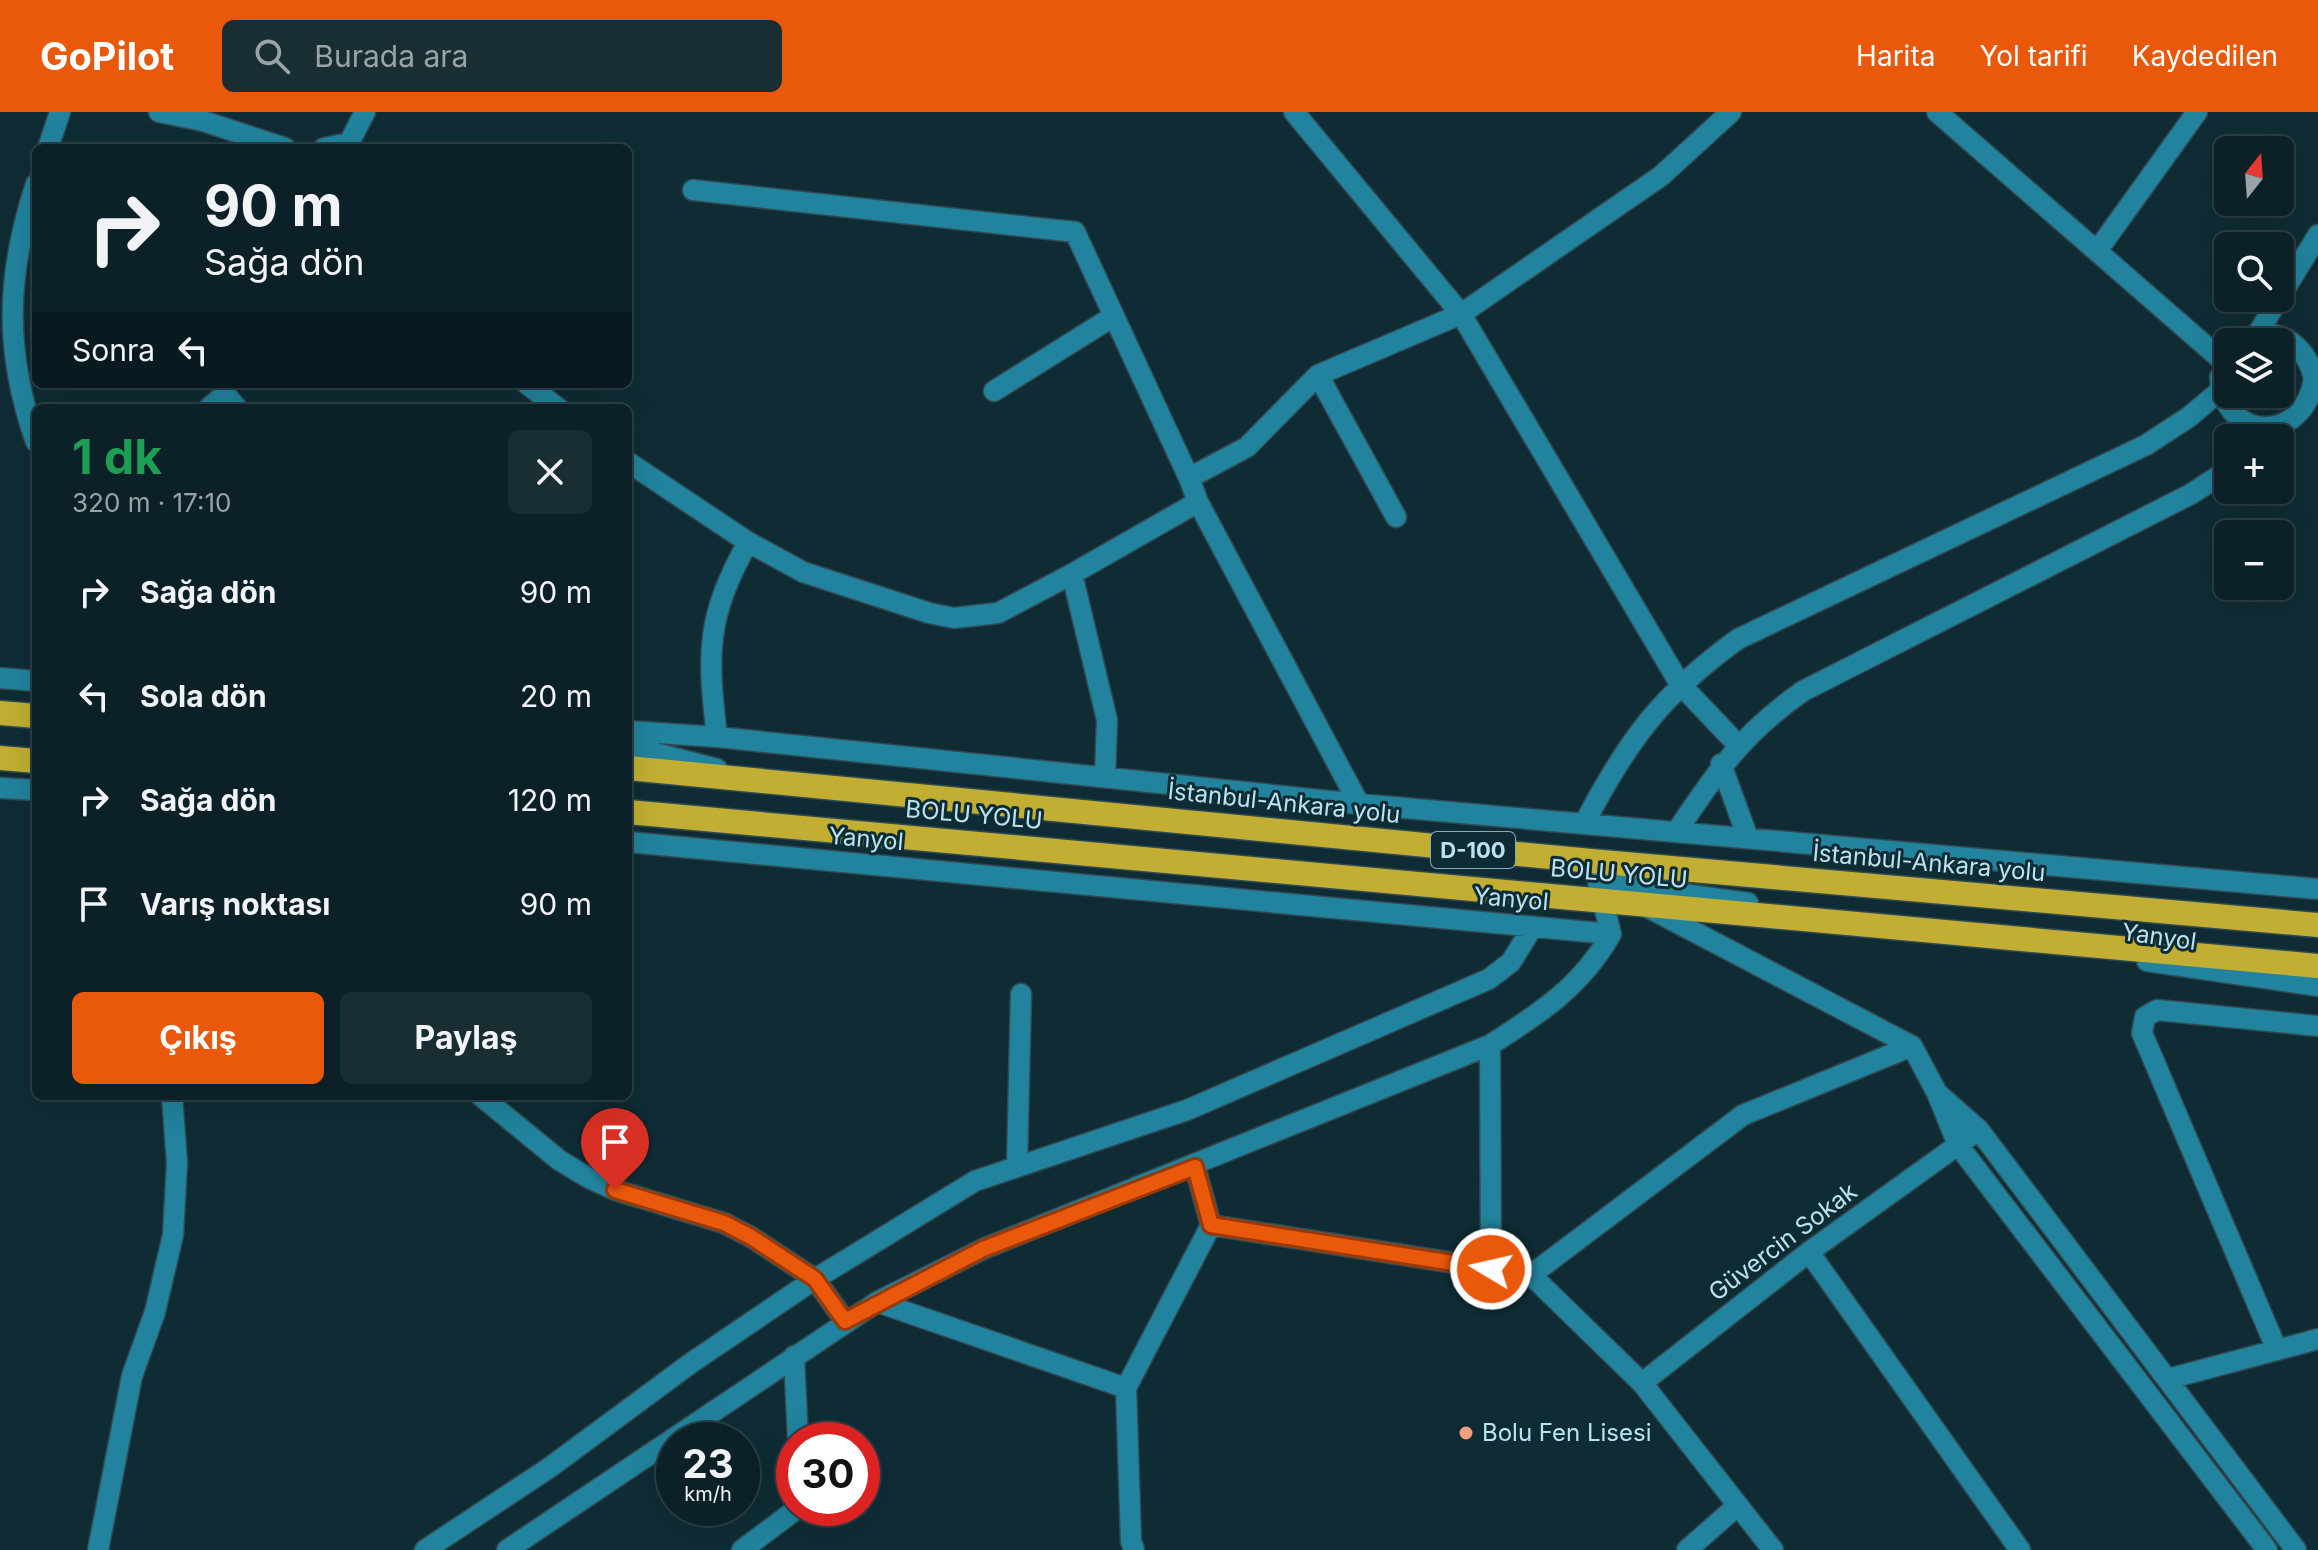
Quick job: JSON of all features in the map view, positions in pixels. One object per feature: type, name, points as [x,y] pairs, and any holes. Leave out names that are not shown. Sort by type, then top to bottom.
[{"type":"highway","points":[[0,713],[32,716]]},
{"type":"highway","points":[[0,758],[32,761]]},
{"type":"highway","name":"İstanbul-Ankara yolu","points":[[632,768],[1575,860],[2318,925]]},
{"type":"highway","name":"BOLU YOLU","points":[[632,812],[2318,966]]},
{"type":"street","points":[[49,144],[60,112]]},
{"type":"street","points":[[159,112],[203,121],[273,144]]},
{"type":"street","points":[[350,144],[365,112]]},
{"type":"street","points":[[1294,112],[1461,314],[1680,684],[1738,745]]},
{"type":"street","points":[[1189,478],[1247,447],[1318,375],[1461,314],[1661,176],[1731,112]]},
{"type":"street","points":[[1937,112],[2214,348]]},
{"type":"street","points":[[2097,251],[2187,116]]},
{"type":"street","points":[[693,190],[1075,232],[1198,502],[1359,804]]},
{"type":"street","points":[[32,198],[19,245],[11,323],[14,366],[32,428]]},
{"type":"street","points":[[2294,274],[2318,235]]},
{"type":"street","points":[[2256,328],[2268,312]]},
{"type":"street","points":[[994,391],[1114,316]]},
{"type":"street","points":[[2285,424],[2311,414],[2315,367],[2294,344]]},
{"type":"street","points":[[1318,375],[1396,517]]},
{"type":"street","points":[[532,388],[553,404]]},
{"type":"street","points":[[1585,822],[1623,753],[1649,717],[1680,684],[1738,639],[2146,445],[2189,417],[2214,396]]},
{"type":"street","points":[[2230,408],[2239,418],[2255,424]]},
{"type":"street","points":[[632,465],[748,542],[816,577],[954,618],[998,613],[1198,502]]},
{"type":"street","points":[[1677,831],[1721,764],[1738,745],[1773,712],[1803,691],[2191,494],[2214,479]]},
{"type":"street","points":[[717,737],[709,647],[719,600],[748,542]]},
{"type":"street","points":[[1072,574],[1107,720],[1105,776]]},
{"type":"street","points":[[0,678],[32,681]]},
{"type":"street","points":[[632,731],[717,737],[1359,804],[2318,889]]},
{"type":"street","points":[[632,747],[756,779]]},
{"type":"street","points":[[1721,764],[1748,838]]},
{"type":"street","points":[[0,788],[32,790]]},
{"type":"street","name":"Yanyol","points":[[632,842],[1611,934]]},
{"type":"street","points":[[507,1550],[877,1302],[983,1249],[1195,1167],[1490,1045],[1543,1011],[1580,980],[1611,934],[1598,882]]},
{"type":"street","points":[[1598,882],[1912,1046],[1937,1093],[1958,1145],[2267,1550]]},
{"type":"street","name":"Yanyol","points":[[1598,882],[2318,986]]},
{"type":"street","points":[[425,1550],[549,1468],[691,1363],[815,1279],[975,1181],[1187,1110],[1489,979],[1511,962],[1532,928]]},
{"type":"street","points":[[1017,1166],[1021,994]]},
{"type":"street","points":[[2277,1350],[2142,1033],[2145,1017],[2157,1010],[2318,1026]]},
{"type":"street","points":[[1490,1045],[1491,1269]]},
{"type":"street","points":[[1531,1275],[1743,1115],[1912,1046]]},
{"type":"street","points":[[1937,1093],[1979,1130],[2296,1550]]},
{"type":"street","points":[[98,1550],[132,1376],[155,1312],[173,1235],[177,1163],[172,1100]]},
{"type":"street","points":[[486,1100],[548,1152],[587,1177],[615,1190],[724,1223],[815,1279],[845,1321]]},
{"type":"street","name":"Güvercin Sokak","points":[[1642,1383],[1809,1252],[1979,1130]]},
{"type":"street","points":[[1134,1550],[1126,1388],[1211,1225],[1195,1167]]},
{"type":"street","points":[[1211,1225],[1531,1275],[1642,1383],[1773,1550]]},
{"type":"street","points":[[1809,1252],[2020,1550]]},
{"type":"street","points":[[877,1302],[1126,1388]]},
{"type":"street","points":[[2168,1379],[2318,1339]]},
{"type":"street","points":[[794,1356],[797,1422]]},
{"type":"street","points":[[1687,1550],[1737,1506]]},
{"type":"street","points":[[742,1550],[776,1524]]},
{"type":"place","name":"Bolu Fen Lisesi","points":[[1466,1433]]},
{"type":"route","points":[[615,1190],[724,1223],[751,1237],[815,1279],[845,1321],[983,1249],[1195,1167],[1211,1225],[1491,1269]]}]
